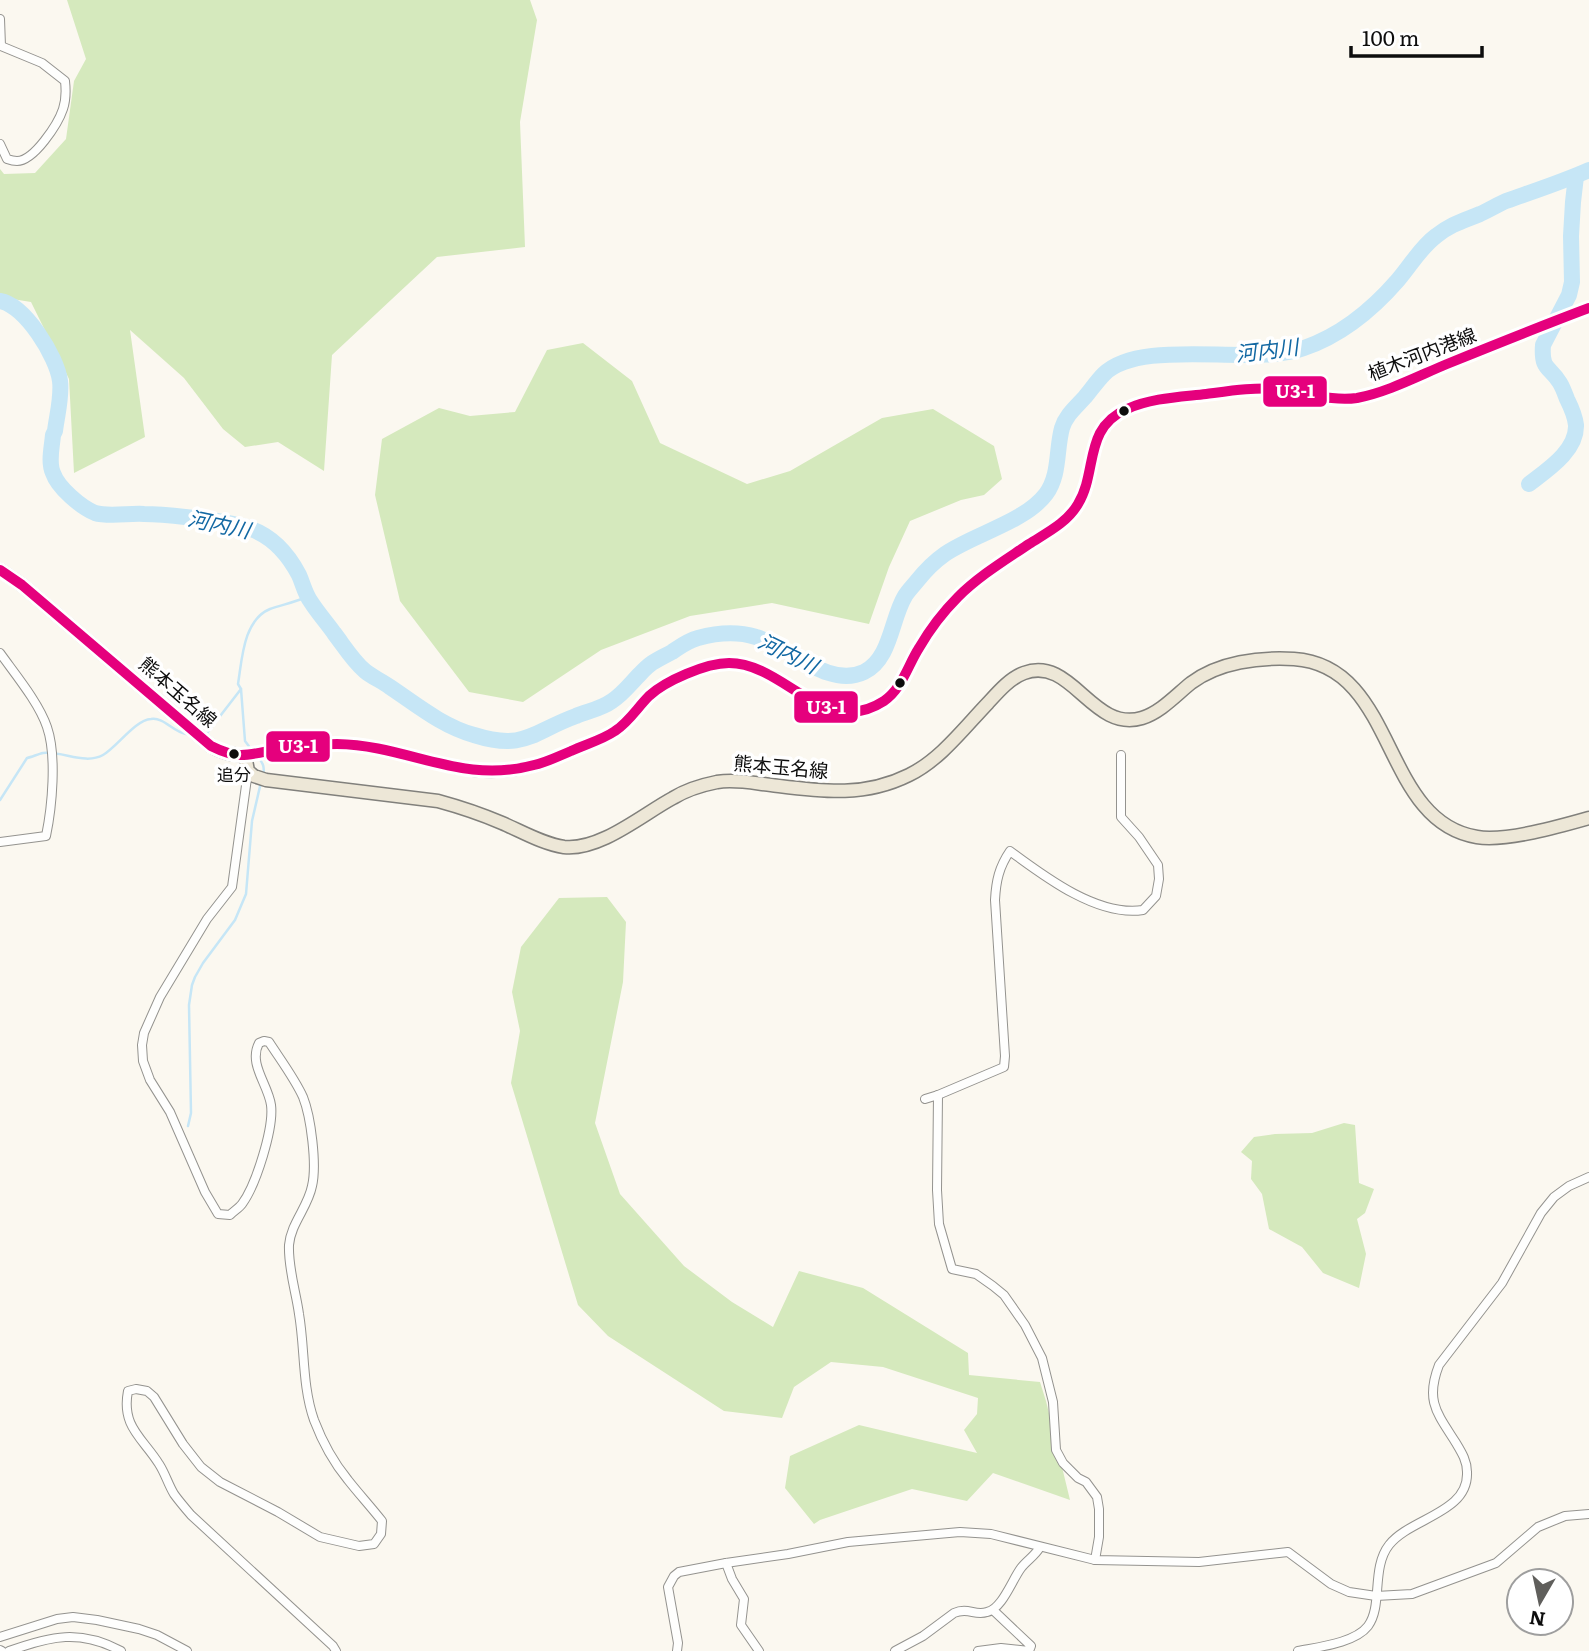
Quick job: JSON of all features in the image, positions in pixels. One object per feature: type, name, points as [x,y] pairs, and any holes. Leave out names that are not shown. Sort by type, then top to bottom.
[{"type":"main road","name":"植木河内港線","points":[[245,755],[332,743],[399,753],[467,771],[514,771],[600,740],[620,729],[657,689],[717,664],[733,662],[762,671],[825,708],[840,712],[866,709],[894,693],[932,627],[965,589],[1055,527],[1075,510],[1088,478],[1098,435],[1112,417],[1126,409],[1182,397],[1257,389],[1279,389],[1352,399],[1397,384],[1589,307]]},
{"type":"main road","name":"熊本玉名線","points":[[0,570],[22,584],[211,746],[223,753],[245,755]]},
{"type":"main road","name":"熊本玉名線","points":[[247,771],[266,780],[438,801],[465,808],[550,843],[566,847],[580,846],[599,841],[688,790],[716,782],[736,781],[841,792],[887,785],[926,765],[1021,673],[1039,669],[1055,674],[1096,708],[1127,720],[1141,718],[1156,710],[1195,680],[1223,666],[1236,662],[1293,659],[1316,663],[1333,671],[1360,694],[1422,805],[1442,824],[1456,832],[1476,837],[1502,837],[1589,818]]},
{"type":"main road","points":[[245,755],[247,771]]},
{"type":"street","points":[[0,19],[1,46],[42,63],[65,81],[66,91],[63,110],[37,150],[18,162],[6,159],[0,144]]},
{"type":"street","points":[[0,653],[32,698],[47,727],[51,746],[50,814],[46,836],[0,842]]},
{"type":"street","points":[[925,1099],[1004,1067],[995,900],[997,879],[1010,851],[1048,879],[1097,905],[1135,912],[1143,910],[1156,896],[1158,865],[1121,817],[1121,755]]},
{"type":"street","points":[[247,771],[232,887],[207,919],[160,997],[144,1033],[142,1061],[150,1080],[170,1112],[205,1192],[218,1214],[230,1215],[241,1206],[250,1190],[267,1141],[271,1101],[254,1062],[258,1043],[269,1042],[302,1095],[315,1166],[312,1187],[293,1228],[289,1246],[300,1317],[303,1366],[314,1418],[329,1452],[347,1480],[382,1521],[381,1534],[374,1544],[359,1546],[320,1537],[220,1482],[201,1467],[183,1444],[154,1397],[147,1391],[128,1391],[126,1403],[135,1434],[158,1463],[175,1495],[191,1515],[336,1651]]},
{"type":"street","points":[[938,1095],[939,1224],[952,1269],[976,1275],[1004,1295],[1025,1325],[1042,1358],[1053,1402],[1056,1450],[1063,1464],[1077,1478],[1086,1482],[1097,1497],[1099,1538],[1095,1560]]},
{"type":"street","points":[[1298,1651],[1358,1635],[1369,1625],[1374,1611],[1379,1567],[1389,1545],[1406,1530],[1447,1508],[1466,1487],[1468,1473],[1465,1457],[1436,1410],[1432,1396],[1433,1380],[1439,1365],[1502,1283],[1541,1213],[1554,1197],[1569,1186],[1589,1177]]},
{"type":"street","points":[[677,1651],[678,1643],[668,1587],[679,1572],[848,1542],[960,1532],[991,1534],[1095,1560],[1199,1562],[1288,1552],[1331,1584],[1349,1592],[1376,1596],[1412,1594],[1477,1571],[1496,1563],[1538,1527],[1565,1517],[1589,1514]]},
{"type":"street","points":[[895,1651],[911,1644],[961,1610],[983,1614],[993,1610],[1021,1567],[1040,1547]]},
{"type":"street","points":[[726,1563],[744,1599],[741,1625],[759,1651]]},
{"type":"street","points":[[978,1651],[1002,1648],[1030,1651],[1031,1646],[993,1610]]},
{"type":"street","points":[[0,1637],[57,1619],[73,1617],[139,1629],[187,1651]]},
{"type":"street","points":[[9,1651],[34,1642],[68,1636],[91,1640],[121,1651]]},
{"type":"green space","points":[[67,0],[530,0],[537,20],[520,122],[525,247],[437,257],[332,355],[324,471],[278,442],[245,447],[223,429],[184,378],[130,330],[145,437],[74,473],[69,379],[31,302],[0,297],[0,169],[4,174],[35,173],[66,139],[74,81],[86,59]]},
{"type":"green space","points":[[583,343],[632,381],[660,443],[747,484],[790,471],[882,418],[933,409],[994,446],[1002,479],[984,495],[961,500],[910,521],[889,567],[869,624],[772,603],[690,616],[601,650],[523,702],[469,692],[400,601],[375,495],[382,439],[439,408],[470,416],[515,412],[547,350]]},
{"type":"green space","points":[[607,897],[626,922],[623,982],[595,1123],[620,1194],[684,1266],[732,1302],[773,1327],[799,1271],[863,1288],[968,1353],[969,1375],[1040,1382],[1070,1500],[993,1473],[967,1501],[912,1489],[814,1524],[785,1488],[790,1456],[859,1425],[977,1453],[964,1430],[977,1414],[978,1398],[883,1367],[831,1362],[794,1387],[782,1418],[724,1411],[608,1336],[578,1305],[511,1083],[520,1031],[512,992],[521,947],[559,898]]},
{"type":"green space","points":[[1344,1123],[1355,1125],[1359,1183],[1374,1189],[1365,1213],[1357,1219],[1366,1254],[1359,1288],[1323,1273],[1302,1247],[1269,1229],[1262,1194],[1251,1179],[1252,1161],[1241,1152],[1254,1137],[1312,1133]]},
{"type":"waterway","name":"河内川","points":[[0,301],[20,312],[29,322],[46,346],[58,371],[60,393],[51,464],[60,485],[77,502],[100,514],[151,514],[203,519],[259,532],[279,547],[290,560],[307,596],[365,671],[451,726],[474,735],[505,741],[528,738],[608,704],[651,663],[687,642],[705,636],[727,633],[749,635],[769,642],[823,671],[850,676],[864,672],[880,658],[900,605],[930,566],[957,547],[1025,512],[1046,494],[1054,479],[1064,423],[1104,374],[1121,363],[1144,357],[1282,353],[1318,343],[1344,329],[1367,311],[1398,280],[1425,246],[1447,228],[1506,201],[1589,170]]},
{"type":"waterway","points":[[1529,484],[1560,459],[1575,434],[1575,418],[1560,383],[1543,360],[1543,345],[1569,295],[1572,282],[1571,236],[1576,176]]},
{"type":"waterway","points":[[251,749],[245,741],[241,689],[238,684],[249,631],[261,614],[307,597]]},
{"type":"waterway","points":[[207,733],[241,689]]},
{"type":"waterway","points":[[0,800],[27,758],[43,753],[96,758],[139,724],[151,719],[160,720],[186,734]]},
{"type":"waterway","points":[[258,757],[263,765],[263,776]]},
{"type":"waterway","points":[[188,1126],[191,1113],[189,1005],[192,985],[203,963],[235,920],[246,894],[252,821],[261,782]]},
{"type":"transit line","name":"U3-1","points":[[0,570],[22,585],[211,746],[222,751],[245,755],[337,744],[363,746],[458,767],[507,770],[544,762],[605,737],[620,727],[649,696],[665,685],[698,669],[720,664],[749,666],[823,706],[842,712],[862,711],[884,701],[900,683],[932,627],[958,597],[992,569],[1056,527],[1073,511],[1084,491],[1097,439],[1113,417],[1127,409],[1166,398],[1251,389],[1278,389],[1337,399],[1357,398],[1391,388],[1589,308]]},
{"type":"place","name":"追分","points":[[234,754]]}]
